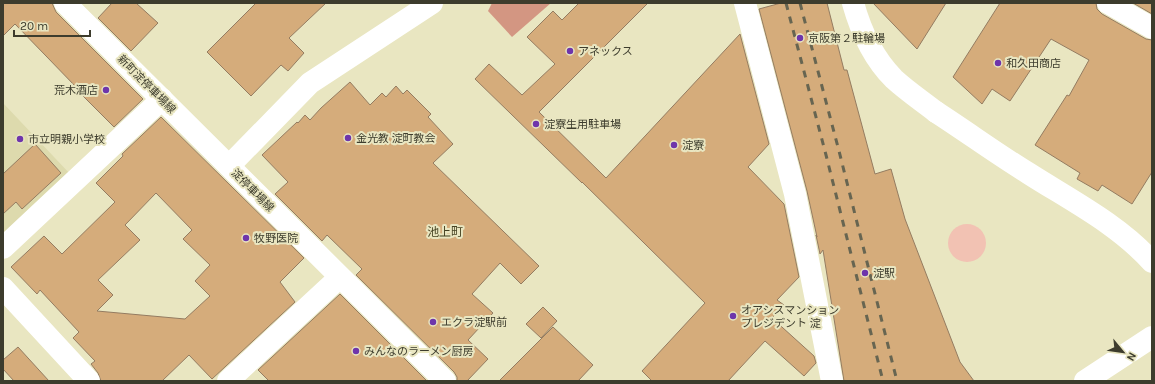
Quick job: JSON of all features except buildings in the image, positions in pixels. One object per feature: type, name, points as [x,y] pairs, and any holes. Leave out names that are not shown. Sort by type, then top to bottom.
[{"type":"street","name":"新町淀停車場線","points":[[65,3],[229,166]]},
{"type":"street","name":"淀停車場線","points":[[432,3],[310,83],[229,166],[445,381]]},
{"type":"street","points":[[745,3],[795,194],[832,381]]},
{"type":"street","points":[[853,3],[858,22],[868,44],[879,62],[895,80],[936,112],[1027,173],[1128,237],[1152,262]]},
{"type":"street","points":[[1108,3],[1152,28]]},
{"type":"street","points":[[3,248],[162,99]]},
{"type":"street","points":[[228,381],[340,277]]},
{"type":"street","points":[[3,288],[89,381]]},
{"type":"street","points":[[1085,381],[1152,337]]},
{"type":"shaded area","points":[[492,3],[551,3],[512,37],[488,11]]},
{"type":"shaded area","name":"市立明親小学校","points":[[3,103],[71,175],[3,237]]},
{"type":"shaded area","points":[[963,224],[971,224],[981,229],[985,236],[985,250],[981,257],[971,262],[963,262],[953,257],[951,254],[948,247],[948,239],[953,229],[956,227]]},
{"type":"railway","points":[[786,3],[883,381]]},
{"type":"railway","points":[[800,3],[897,381]]},
{"type":"place","name":"京阪第２駐輪場","points":[[800,38]]},
{"type":"place","name":"アネックス","points":[[570,51]]},
{"type":"place","name":"和久田商店","points":[[998,63]]},
{"type":"place","name":"荒木酒店","points":[[106,90]]},
{"type":"place","name":"淀寮生用駐車場","points":[[536,124]]},
{"type":"place","name":"金光教 淀町教会","points":[[348,138]]},
{"type":"place","name":"市立明親小学校","points":[[20,139]]},
{"type":"place","name":"淀寮","points":[[674,145]]},
{"type":"place","name":"牧野医院","points":[[246,238]]},
{"type":"place","name":"淀駅","points":[[865,273]]},
{"type":"place","name":"オアシスマンション プレジデント 淀","points":[[733,316]]},
{"type":"place","name":"エクラ淀駅前","points":[[433,322]]},
{"type":"place","name":"みんなのラーメン厨房","points":[[356,351]]},
{"type":"district","name":"池上町","points":[[445,232]]}]
